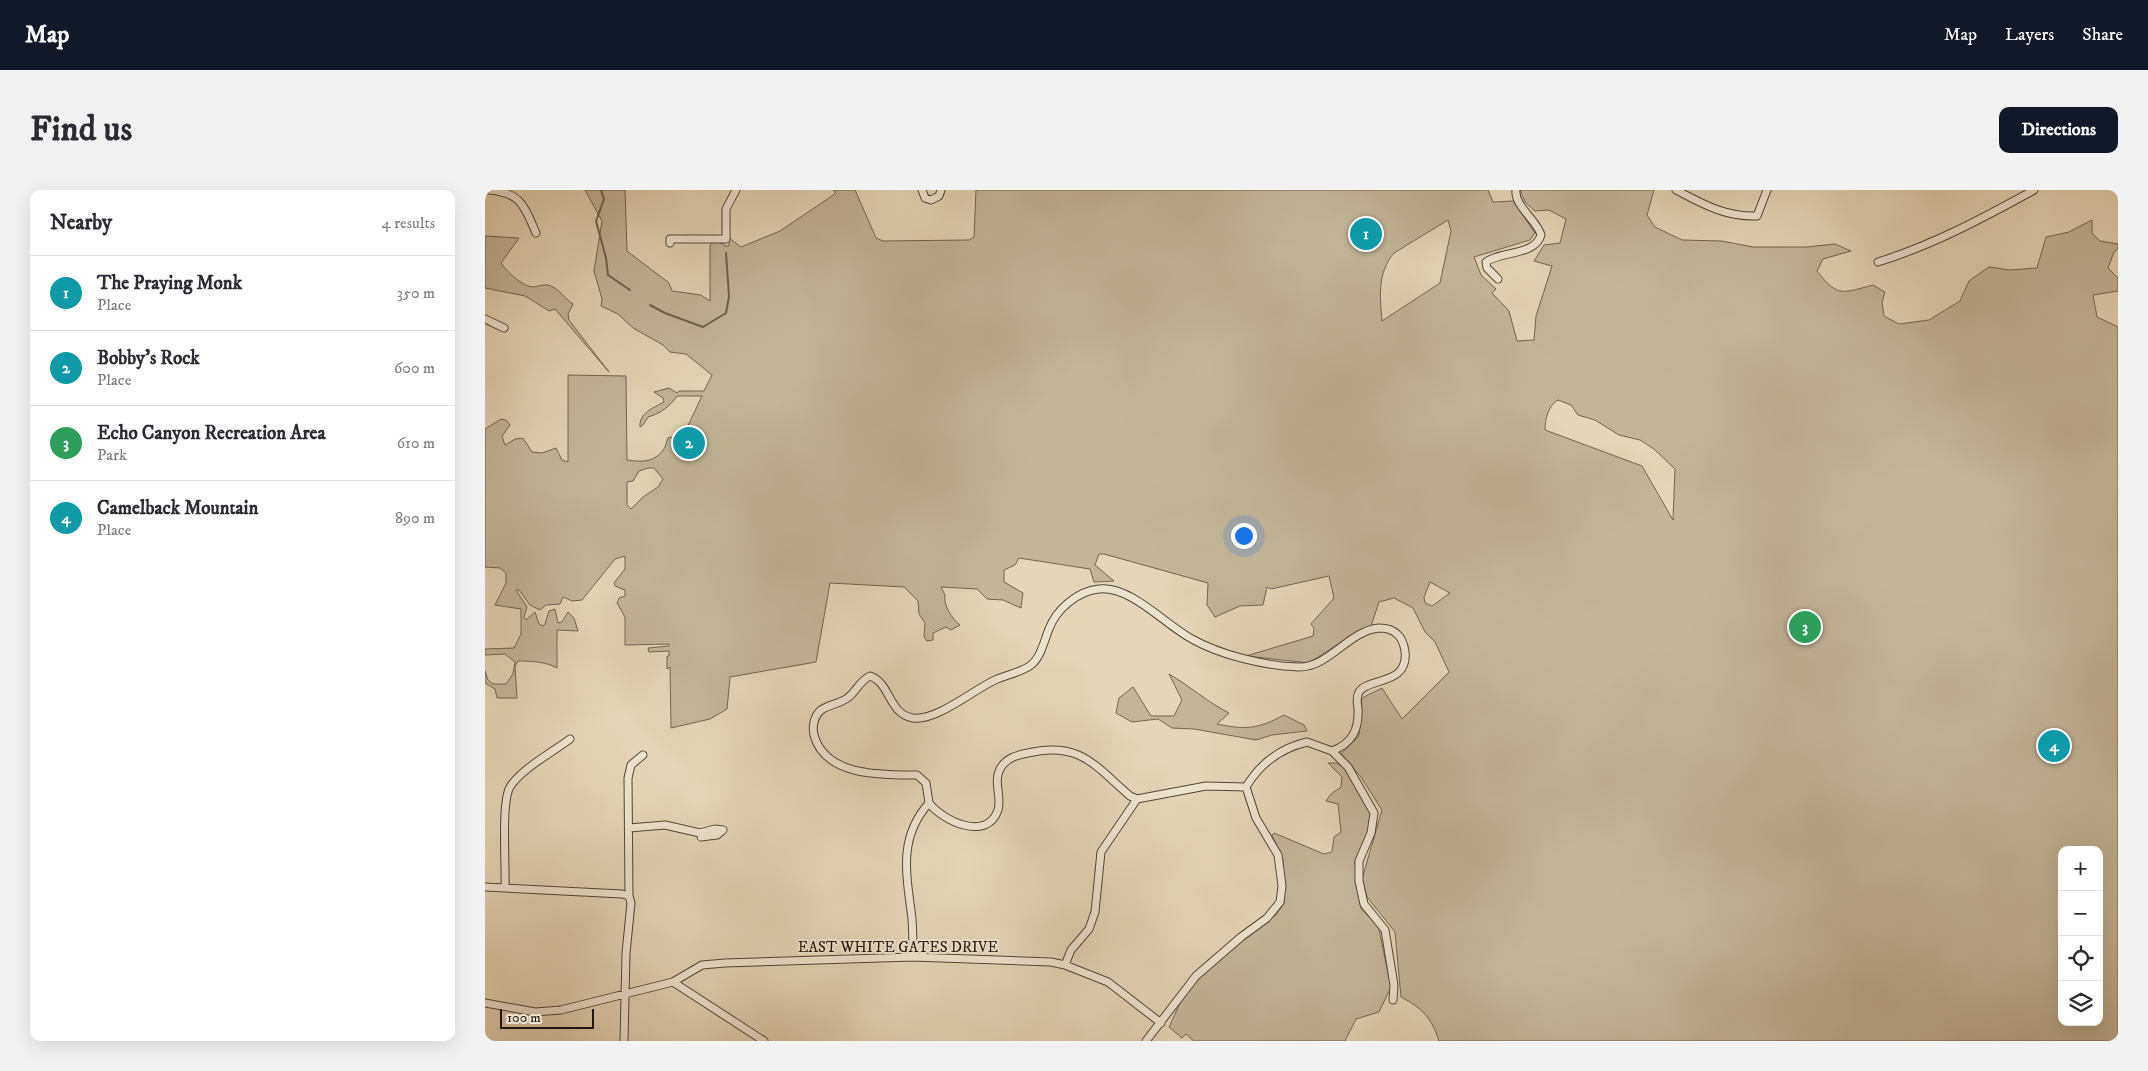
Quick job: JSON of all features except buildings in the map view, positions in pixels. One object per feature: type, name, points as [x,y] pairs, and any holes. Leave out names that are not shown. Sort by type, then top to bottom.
[{"type":"street","points":[[489,190],[515,196],[523,203],[536,234]]},
{"type":"street","points":[[671,244],[671,239],[726,239],[726,209],[736,190]]},
{"type":"street","points":[[921,190],[925,198],[931,200],[939,196],[941,190]]},
{"type":"street","points":[[1498,279],[1487,268],[1486,262],[1492,258],[1529,248],[1535,244],[1541,235],[1539,228],[1517,198],[1516,190]]},
{"type":"street","points":[[1676,190],[1723,213],[1740,217],[1757,216],[1767,190]]},
{"type":"street","points":[[1878,262],[1913,251],[1981,219],[2034,190]]},
{"type":"street","points":[[485,319],[505,328]]},
{"type":"street","points":[[1245,787],[1199,787],[1137,799],[1130,796],[1083,756],[1072,751],[1044,749],[1013,756],[999,769],[997,778],[998,809],[988,823],[974,828],[951,820],[929,803],[926,783],[917,775],[873,775],[836,762],[816,741],[813,726],[821,710],[852,694],[864,678],[870,676],[877,678],[884,686],[898,711],[911,718],[920,718],[948,708],[994,680],[1030,666],[1041,651],[1056,614],[1072,600],[1099,589],[1125,595],[1164,618],[1190,639],[1204,646],[1238,658],[1299,667],[1318,662],[1368,630],[1382,628],[1395,632],[1401,638],[1405,650],[1405,657],[1400,670],[1394,676],[1364,687],[1359,693],[1357,728],[1345,745],[1332,751]]},
{"type":"street","points":[[505,888],[506,803],[509,789],[526,772],[570,739]]},
{"type":"street","points":[[1245,787],[1265,762],[1277,754],[1302,743],[1312,742],[1332,751],[1348,767],[1374,813],[1371,833],[1359,861],[1359,881],[1365,904],[1385,930],[1394,985],[1393,1000]]},
{"type":"street","points":[[624,1041],[624,994],[631,903],[629,896],[629,771],[635,760],[643,755]]},
{"type":"street","points":[[1146,1041],[1196,976],[1241,937],[1267,918],[1280,902],[1282,886],[1278,855],[1256,818],[1245,787]]},
{"type":"street","points":[[1065,965],[1071,950],[1089,929],[1095,912],[1101,852],[1137,799]]},
{"type":"street","points":[[913,958],[912,919],[904,864],[910,836],[922,811],[929,803]]},
{"type":"street","points":[[629,828],[653,827],[665,824],[699,833],[715,829],[723,830],[717,835],[699,837],[653,827]]},
{"type":"street","points":[[485,887],[622,894],[629,896]]},
{"type":"street","name":"EAST WHITE GATES DRIVE","points":[[485,1003],[521,1010],[549,1012],[673,982],[702,965],[913,958],[1051,962],[1065,965],[1108,982],[1161,1022]]},
{"type":"street","points":[[673,982],[764,1041]]},
{"type":"shaded area","points":[[585,190],[625,190],[627,251],[669,283],[672,291],[701,295],[710,301],[710,246],[712,241],[729,246],[729,238],[741,247],[780,231],[832,196],[836,192],[833,190],[855,190],[876,238],[883,241],[969,240],[974,237],[976,190],[1488,190],[1493,202],[1513,201],[1535,233],[1530,240],[1474,257],[1481,275],[1496,289],[1492,293],[1509,311],[1517,341],[1534,340],[1536,316],[1552,266],[1534,261],[1544,245],[1560,243],[1566,219],[1549,210],[1535,211],[1525,202],[1520,190],[1654,190],[1647,215],[1655,227],[1682,240],[1722,241],[1753,247],[1807,247],[1835,244],[1851,251],[1823,259],[1817,271],[1824,280],[1830,286],[1841,291],[1873,285],[1885,292],[1882,302],[1884,316],[1899,324],[1929,320],[1960,301],[1969,281],[1989,267],[2010,270],[2037,268],[2046,237],[2069,232],[2092,220],[2092,233],[2100,241],[2118,244],[2118,249],[2114,252],[2108,268],[2118,278],[2118,291],[2093,295],[2097,317],[2118,327],[2118,1041],[1439,1041],[1433,1026],[1425,1014],[1415,1005],[1401,997],[1395,932],[1367,897],[1362,879],[1382,810],[1361,777],[1341,754],[1359,736],[1362,698],[1382,688],[1402,719],[1449,672],[1435,642],[1425,632],[1413,608],[1394,598],[1379,602],[1371,626],[1341,642],[1309,663],[1246,656],[1313,636],[1314,628],[1311,624],[1334,598],[1329,576],[1271,589],[1267,587],[1263,605],[1240,606],[1215,617],[1207,605],[1208,583],[1104,554],[1099,554],[1095,565],[1114,581],[1094,582],[1090,569],[1019,558],[1015,565],[1004,570],[1004,582],[1023,593],[1021,608],[1003,600],[987,599],[977,589],[941,587],[949,612],[960,625],[951,630],[946,627],[933,633],[933,640],[927,641],[924,637],[925,623],[919,614],[918,601],[904,587],[830,583],[816,662],[730,677],[727,709],[710,719],[671,728],[670,667],[667,669],[669,651],[649,652],[648,648],[669,646],[669,644],[625,645],[625,617],[617,603],[619,598],[625,596],[625,590],[615,586],[614,583],[625,569],[625,556],[615,559],[582,600],[572,601],[563,597],[560,604],[546,605],[540,610],[530,605],[519,590],[516,590],[527,607],[524,617],[526,620],[535,612],[539,624],[543,626],[549,611],[555,609],[558,623],[562,622],[568,612],[574,618],[578,631],[557,630],[557,668],[544,663],[518,661],[515,666],[517,698],[497,698],[495,689],[485,683],[485,671],[488,680],[493,684],[506,684],[513,674],[515,662],[505,654],[485,655],[485,649],[514,648],[521,634],[521,609],[495,605],[506,583],[506,573],[500,568],[485,567],[485,429],[501,419],[506,420],[510,425],[502,436],[505,445],[515,439],[523,438],[532,452],[542,453],[556,448],[562,460],[568,462],[568,375],[626,376],[627,460],[652,459],[665,448],[668,438],[684,434],[702,396],[677,396],[664,409],[648,417],[640,427],[640,422],[644,415],[664,402],[663,398],[654,392],[669,388],[677,393],[679,391],[704,391],[712,375],[686,354],[670,352],[663,345],[633,328],[618,314],[601,306],[602,299],[594,271],[602,221]],"holes":[[[1448,220],[1451,231],[1440,283],[1382,321],[1380,294],[1382,277],[1394,253]],[[1558,400],[1571,405],[1578,415],[1595,420],[1619,435],[1640,440],[1654,449],[1675,469],[1673,520],[1642,466],[1545,430],[1548,413]],[[654,468],[663,479],[658,487],[643,497],[631,509],[627,505],[627,482],[633,481],[639,471]],[[1430,582],[1450,593],[1432,606],[1425,603],[1424,597]]]},
{"type":"shaded area","points":[[485,236],[519,238],[501,263],[510,274],[524,284],[532,287],[552,286],[573,304],[568,314],[569,320],[609,372],[555,309],[549,311],[525,296],[485,288]]},
{"type":"shaded area","points":[[1169,674],[1229,713],[1217,724],[1252,727],[1267,723],[1284,715],[1304,725],[1307,731],[1272,735],[1256,740],[1194,729],[1172,728],[1158,719],[1132,722],[1116,713],[1119,698],[1133,687],[1151,716],[1174,716],[1182,700]]},
{"type":"shaded area","points":[[1328,763],[1336,763],[1346,768],[1371,810],[1370,829],[1355,862],[1361,909],[1378,925],[1391,987],[1379,1012],[1356,1019],[1345,1041],[1194,1041],[1186,1034],[1182,1038],[1169,1027],[1187,988],[1247,935],[1276,915],[1284,903],[1283,860],[1272,835],[1274,833],[1324,854],[1332,852],[1334,837],[1341,832],[1338,804],[1326,801],[1331,794],[1341,787],[1342,777]]},
{"type":"waterway","points":[[601,190],[604,199],[596,221],[606,258],[608,275],[630,290]]},
{"type":"waterway","points":[[650,305],[665,313],[703,327],[726,313],[729,296],[726,253]]},
{"type":"place","name":"The Praying Monk","points":[[1366,234]]},
{"type":"place","name":"Bobby's Rock","points":[[689,443]]},
{"type":"place","name":"Echo Canyon Recreation Area","points":[[1805,627]]},
{"type":"place","name":"Camelback Mountain","points":[[2054,746]]}]
